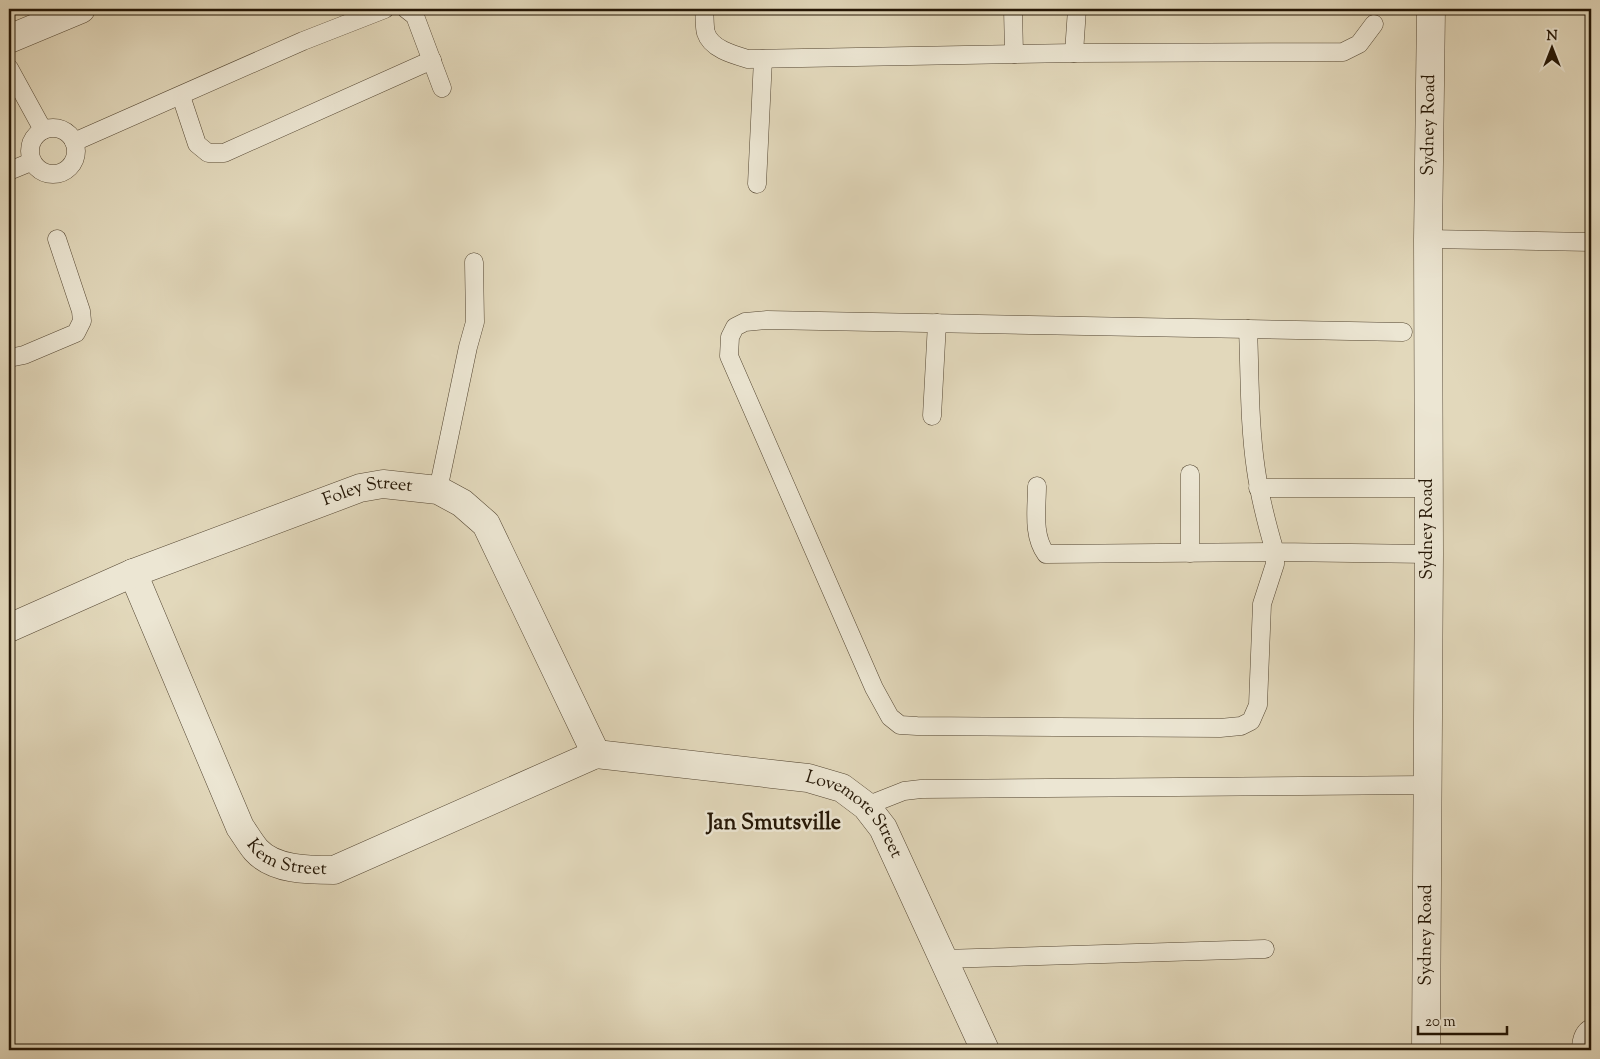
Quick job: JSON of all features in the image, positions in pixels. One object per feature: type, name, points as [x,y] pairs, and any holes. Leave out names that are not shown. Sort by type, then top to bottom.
[{"type":"street","points":[[9,39],[81,9]]},
{"type":"street","name":"Sydney Road","points":[[1426,1050],[1429,554],[1428,239],[1431,9]]},
{"type":"street","name":"Foley Street","points":[[9,628],[133,573],[360,488],[383,484],[438,490],[462,503],[486,524],[596,754]]},
{"type":"street","name":"Kem Street","points":[[133,573],[240,827],[257,851],[280,865],[308,870],[334,870],[596,754]]},
{"type":"street","name":"Lovemore Street","points":[[596,754],[808,778],[842,788],[866,806],[883,828],[985,1050]]},
{"type":"lane","points":[[74,142],[303,41],[385,9]]},
{"type":"lane","points":[[406,9],[415,16],[442,88]]},
{"type":"lane","points":[[704,9],[706,33],[712,42],[731,54],[748,59],[1014,54],[1343,52],[1359,44],[1374,24]]},
{"type":"lane","points":[[1013,9],[1014,54]]},
{"type":"lane","points":[[1074,54],[1077,9]]},
{"type":"lane","points":[[757,184],[764,59]]},
{"type":"lane","points":[[181,96],[197,144],[208,153],[224,153],[432,60]]},
{"type":"lane","points":[[9,68],[42,130]]},
{"type":"lane","points":[[55,128],[66,132],[74,142],[76,154],[72,165],[62,173],[50,175],[39,171],[31,162],[29,149],[33,138],[42,130],[55,128]]},
{"type":"lane","points":[[9,171],[31,162]]},
{"type":"lane","points":[[9,358],[24,355],[76,333],[82,321],[81,311],[57,239]]},
{"type":"lane","points":[[1428,239],[1591,242]]},
{"type":"lane","points":[[438,490],[475,322],[474,262]]},
{"type":"lane","points":[[1248,329],[1250,418],[1258,488],[1275,552],[1275,564],[1262,604],[1258,705],[1250,722],[1241,726],[1220,728],[917,726],[900,725],[890,717],[870,679],[730,356],[730,337],[735,327],[745,322],[766,320],[937,323],[1248,329],[1403,332]]},
{"type":"lane","points":[[932,416],[937,323]]},
{"type":"lane","points":[[1190,474],[1190,553]]},
{"type":"lane","points":[[1037,486],[1037,533],[1040,546],[1046,554],[1275,552],[1429,554]]},
{"type":"lane","points":[[1258,488],[1428,488]]},
{"type":"lane","points":[[866,806],[904,791],[921,790],[1427,785]]},
{"type":"lane","points":[[943,959],[1265,949]]},
{"type":"lane","points":[[1581,1050],[1582,1041],[1587,1030],[1591,1028]]},
{"type":"district","name":"Jan Smutsville","points":[[774,824]]}]
